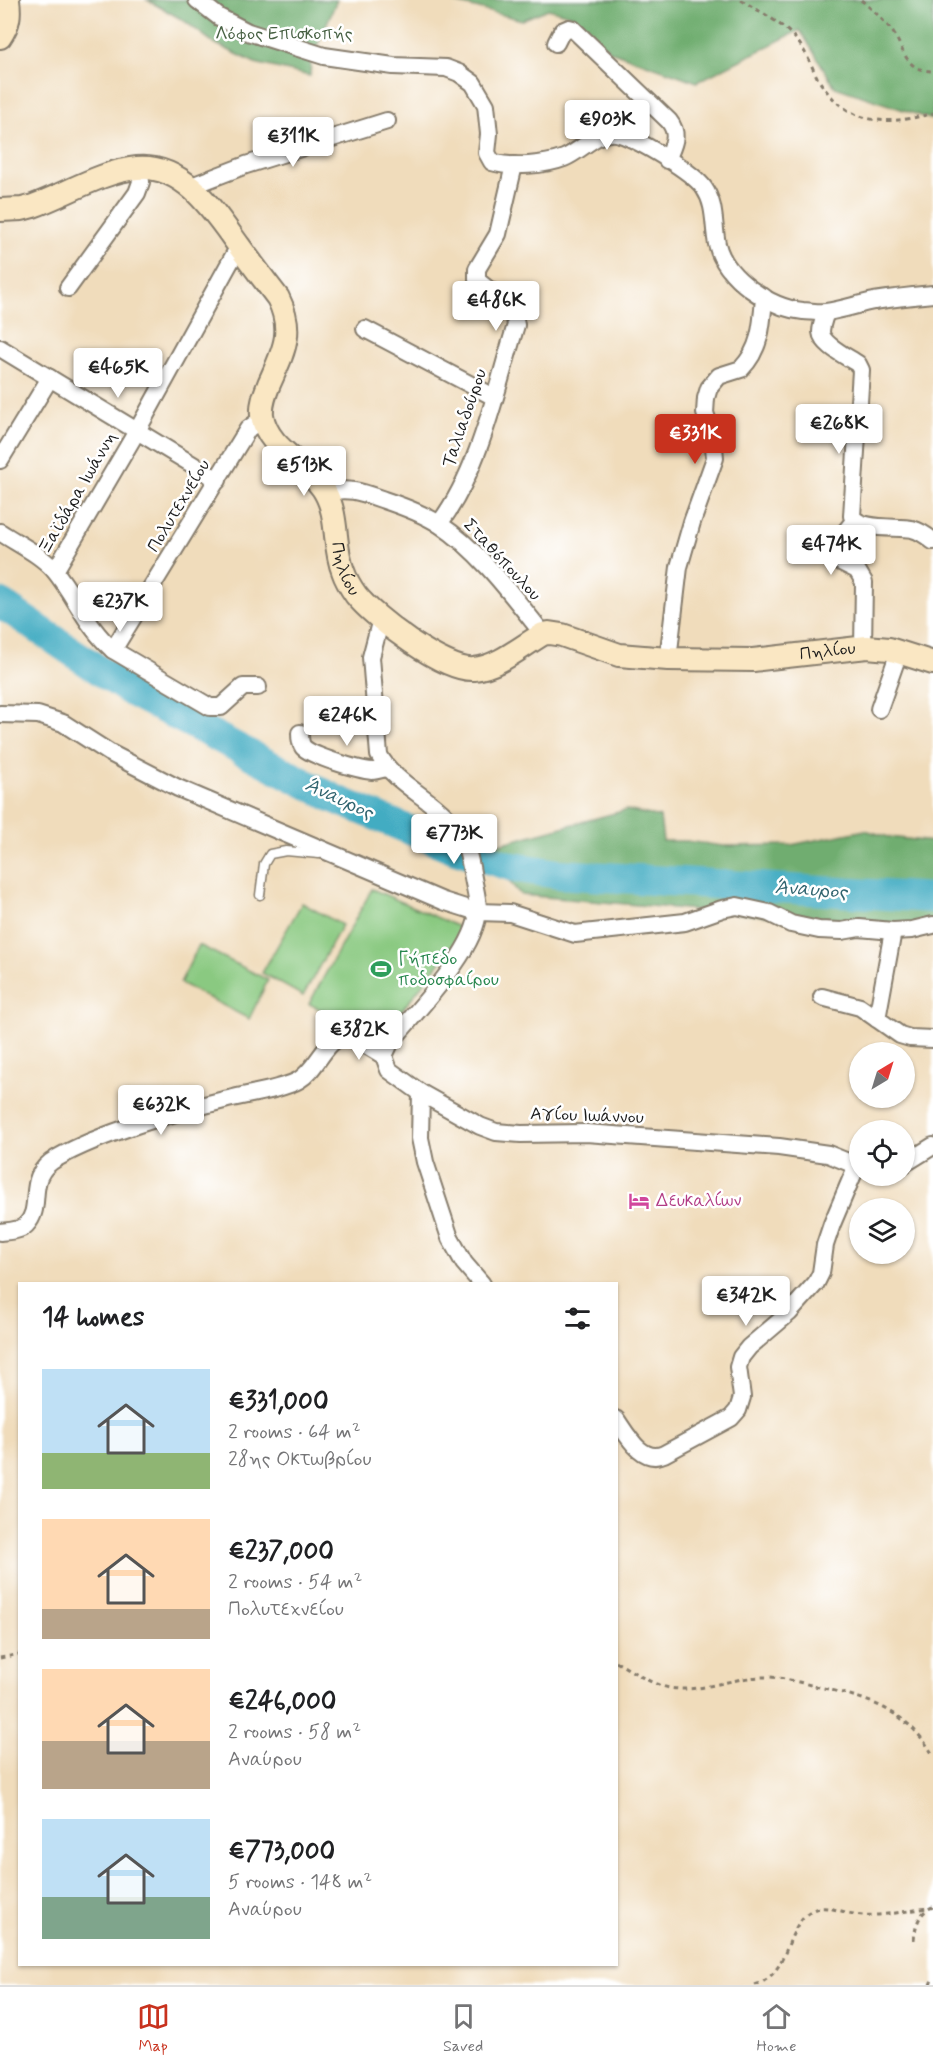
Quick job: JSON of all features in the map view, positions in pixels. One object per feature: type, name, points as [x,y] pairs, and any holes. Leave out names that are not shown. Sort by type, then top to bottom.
[{"type":"main road","points":[[0,37],[10,14],[8,0]]},
{"type":"main road","points":[[0,210],[33,206],[112,174],[139,168],[165,172],[189,186],[206,201],[278,298],[287,322],[285,347],[263,400],[263,418]]},
{"type":"main road","name":"Πηλίου","points":[[263,418],[271,436],[326,494],[333,511],[338,556],[346,578],[356,595],[381,619],[422,649],[446,663],[471,670],[491,664],[543,634],[549,633],[562,635],[619,655],[668,659],[753,660],[876,647],[933,663]]},
{"type":"street","points":[[197,0],[219,17],[248,32],[324,56],[393,66],[446,68],[459,73],[473,83],[486,105],[489,118],[487,153],[492,162],[514,165],[562,158],[580,150],[605,133],[611,132],[625,136],[696,178],[712,203],[722,257],[740,279],[764,297],[780,305],[800,311],[826,312],[873,301],[933,294]]},
{"type":"street","points":[[556,43],[562,31],[573,29],[669,121],[676,132],[675,141],[667,160]]},
{"type":"street","points":[[189,186],[246,165],[387,121]]},
{"type":"street","name":"Ταλιαδούρου","points":[[439,524],[459,494],[471,468],[516,325],[516,316],[510,308],[477,280],[476,274],[498,234],[514,165]]},
{"type":"street","points":[[68,288],[137,193],[141,182],[139,168]]},
{"type":"street","name":"Ξαϊδάρα Ιωάννη","points":[[55,571],[137,431],[239,246]]},
{"type":"street","points":[[668,659],[679,567],[715,458],[713,436],[705,413],[708,392],[714,380],[719,376],[741,369],[752,356],[763,325],[764,297]]},
{"type":"street","points":[[826,312],[821,329],[824,341],[858,364],[861,370],[852,516],[854,521],[864,525],[914,529],[933,541]]},
{"type":"street","points":[[365,329],[494,397]]},
{"type":"street","points":[[0,348],[218,480]]},
{"type":"street","points":[[0,460],[50,378]]},
{"type":"street","name":"Πολυτεχνείου","points":[[113,650],[248,429],[263,418]]},
{"type":"street","name":"Σταθόπουλου","points":[[326,494],[340,489],[363,492],[411,510],[439,524],[480,560],[543,634]]},
{"type":"street","points":[[854,521],[836,543],[833,551],[837,560],[859,572],[864,582],[863,648]]},
{"type":"street","points":[[0,532],[39,556],[55,571],[82,614],[101,639],[113,650],[210,707],[220,707],[243,687],[258,687]]},
{"type":"street","points":[[381,619],[371,657],[379,755],[386,768],[448,819],[465,842],[470,858],[478,912],[471,936],[455,963],[390,1043],[384,1056]]},
{"type":"street","points":[[879,709],[899,652]]},
{"type":"street","points":[[0,714],[38,715],[63,723],[110,753],[178,788],[443,901],[478,912],[510,913],[575,934],[686,922],[737,906],[769,913],[791,924],[819,930],[843,931],[858,928],[893,931],[912,930],[933,925]]},
{"type":"street","points":[[300,733],[300,740],[304,747],[330,760],[374,772],[386,768]]},
{"type":"street","points":[[877,1019],[893,931]]},
{"type":"street","points":[[822,997],[856,1005],[900,1035],[933,1039]]},
{"type":"street","name":"Αγίου Ιωάννου","points":[[0,1232],[26,1226],[31,1216],[40,1173],[60,1156],[99,1139],[159,1118],[300,1080],[325,1049],[343,1035],[356,1039],[384,1056],[385,1065],[392,1074],[421,1094],[480,1126],[496,1132],[586,1133],[779,1147],[828,1154],[849,1162]]},
{"type":"street","points":[[421,1094],[420,1138],[425,1162],[450,1239],[464,1263],[480,1282]]},
{"type":"street","points":[[915,1157],[933,1146]]},
{"type":"street","points":[[618,1422],[638,1448],[646,1455],[654,1457],[664,1454],[735,1415],[742,1403],[738,1367],[741,1357],[749,1347],[789,1313],[816,1283],[821,1273],[825,1245],[832,1224],[849,1186]]},
{"type":"lane","points":[[260,895],[264,864],[270,854],[286,851],[338,855]]},
{"type":"path","points":[[741,0],[793,36],[803,49],[826,91],[848,110],[880,122],[908,120],[933,113]]},
{"type":"path","points":[[861,0],[876,12],[895,35],[904,57],[911,64],[927,71],[933,71]]},
{"type":"path","points":[[0,1658],[18,1654]]},
{"type":"path","points":[[618,1663],[672,1689],[692,1689],[763,1677],[858,1696],[887,1708],[906,1721],[924,1740],[933,1755]]},
{"type":"path","points":[[755,1985],[773,1976],[800,1923],[811,1910],[821,1907],[855,1914],[880,1915],[933,1907]]},
{"type":"path","points":[[914,1940],[915,1927],[928,1908]]},
{"type":"path","points":[[930,1985],[933,1977]]},
{"type":"green space","name":"Λόφος Επισκοπής","points":[[147,0],[337,0],[311,60],[310,76],[255,63],[214,43],[183,20]]},
{"type":"green space","points":[[444,0],[933,0],[933,120],[835,87],[800,30],[697,82],[610,51],[573,16],[548,9],[522,20]]},
{"type":"green space","points":[[626,810],[660,817],[663,841],[686,841],[723,846],[791,845],[865,830],[889,837],[933,842],[933,928],[907,928],[521,895],[481,849]]},
{"type":"green space","name":"Γήπεδο ποδοσφαίρου","points":[[372,889],[459,927],[462,935],[387,1029],[382,1033],[374,1034],[309,1004]]},
{"type":"green space","points":[[302,903],[342,925],[303,996],[262,973]]},
{"type":"green space","points":[[199,945],[268,980],[249,1019],[180,983]]},
{"type":"waterway","name":"Άναυρος","points":[[0,603],[133,693],[335,799],[455,849],[513,867],[558,874],[933,898]]},
{"type":"place","name":"Γήπεδο ποδοσφαίρου","points":[[381,969]]},
{"type":"place","name":"Δευκαλίων","points":[[639,1201]]}]
